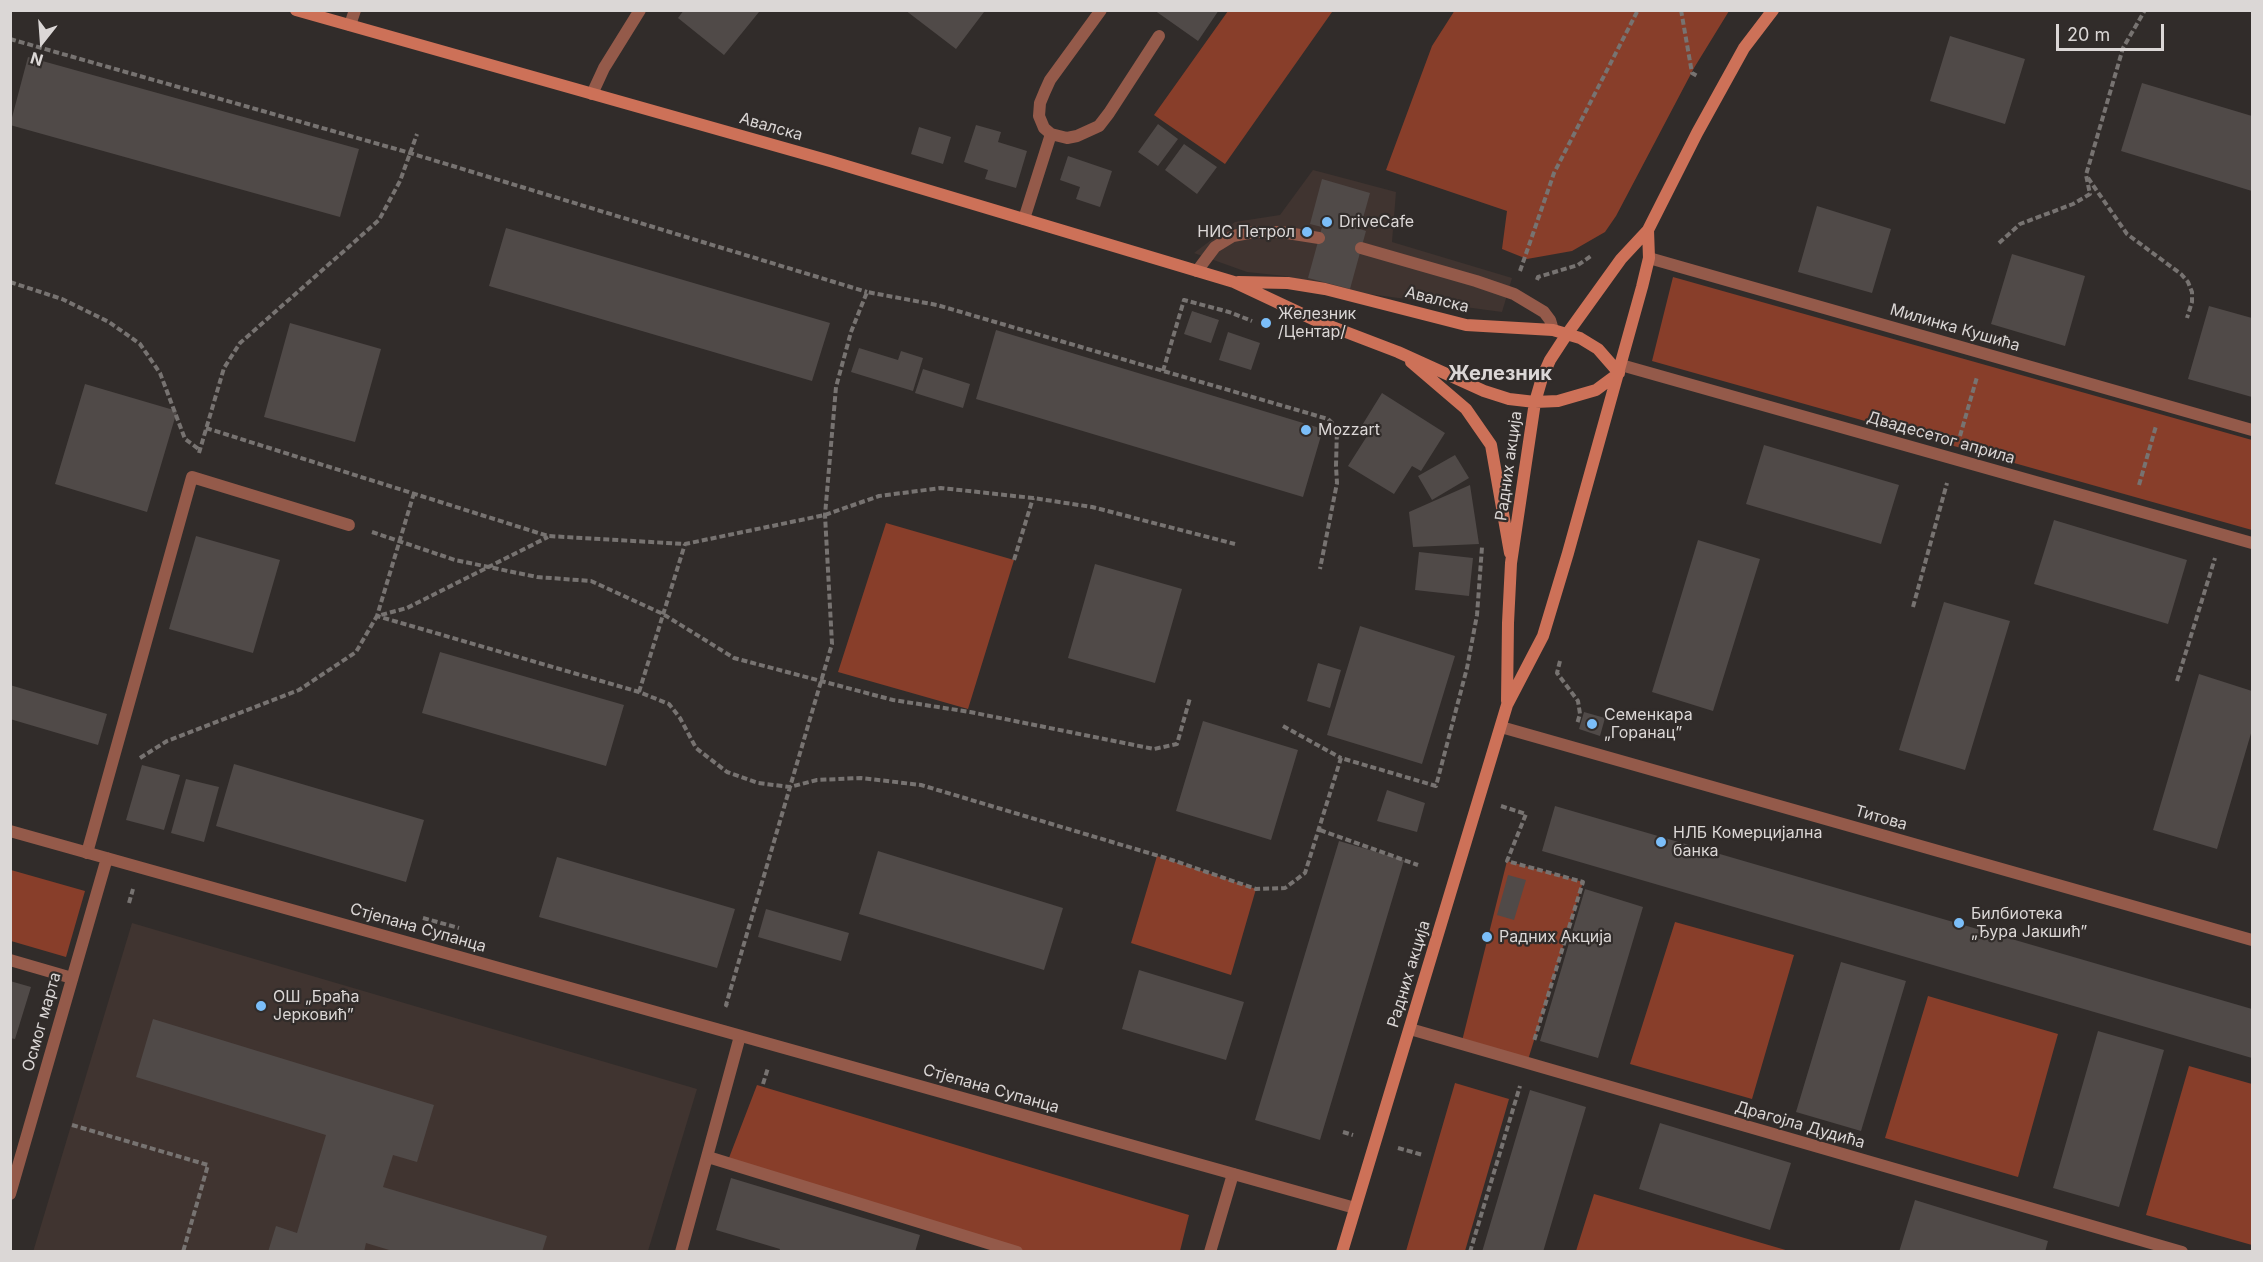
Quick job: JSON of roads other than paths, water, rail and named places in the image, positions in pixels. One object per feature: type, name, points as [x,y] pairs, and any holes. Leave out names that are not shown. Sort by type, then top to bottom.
[{"type":"main road","name":"Авалска","points":[[296,10],[853,168],[1234,282],[1317,321],[1398,352],[1484,391],[1509,399],[1535,402],[1558,401],[1596,390],[1620,369],[1598,349],[1580,338],[1553,330],[1466,325],[1325,289],[1288,283],[1234,282]]},
{"type":"main road","name":"Радних акција","points":[[1507,705],[1508,623],[1512,563],[1535,402],[1550,360],[1621,259],[1648,230],[1729,74],[1744,48],[1773,10]]},
{"type":"main road","name":"Радних акција","points":[[1342,1251],[1507,705],[1543,636],[1588,486],[1649,258],[1648,230]]},
{"type":"main road","points":[[1398,352],[1466,409],[1491,445],[1512,563]]},
{"type":"street","points":[[350,25],[355,10]]},
{"type":"street","points":[[592,94],[604,68],[640,10]]},
{"type":"street","points":[[1101,10],[1050,80],[1040,103],[1039,116],[1044,128],[1051,134],[1059,137],[1077,136],[1099,126],[1159,36]]},
{"type":"street","points":[[1024,219],[1051,134]]},
{"type":"street","points":[[1197,271],[1215,247],[1233,237],[1254,232],[1281,232],[1319,238]]},
{"type":"street","points":[[1361,248],[1476,280],[1514,294],[1534,305],[1550,320],[1553,330]]},
{"type":"street","name":"Милинка Кушића","points":[[1649,258],[2253,430]]},
{"type":"street","name":"Двадесетог априла","points":[[1620,369],[2253,543]]},
{"type":"street","points":[[87,853],[192,477],[349,525]]},
{"type":"street","name":"Титова","points":[[1501,727],[2253,940]]},
{"type":"street","name":"Стјепана Супанца","points":[[10,831],[1355,1208]]},
{"type":"street","name":"Осмог марта","points":[[10,1194],[107,858]]},
{"type":"street","points":[[10,960],[72,978]]},
{"type":"street","name":"Драгојла Дудића","points":[[1410,1029],[2182,1251]]},
{"type":"street","points":[[681,1251],[740,1036]]},
{"type":"street","points":[[708,1157],[1017,1251]]},
{"type":"street","points":[[1210,1251],[1233,1174]]},
{"type":"place","name":"DriveCafe","points":[[1327,222]]},
{"type":"place","name":"НИС Петрол","points":[[1307,232]]},
{"type":"place","name":"Железник /Центар/","points":[[1266,323]]},
{"type":"place","name":"Mozzart","points":[[1306,430]]},
{"type":"place","name":"Семенкара „Горанац”","points":[[1592,724]]},
{"type":"place","name":"НЛБ Комерцијална банка","points":[[1661,842]]},
{"type":"place","name":"Билбиотека „Ђура Јакшић”","points":[[1959,923]]},
{"type":"place","name":"Радних Акција","points":[[1487,937]]},
{"type":"place","name":"ОШ „Браћа Јерковић”","points":[[261,1006]]},
{"type":"district","name":"Железник","points":[[1500,374]]}]
